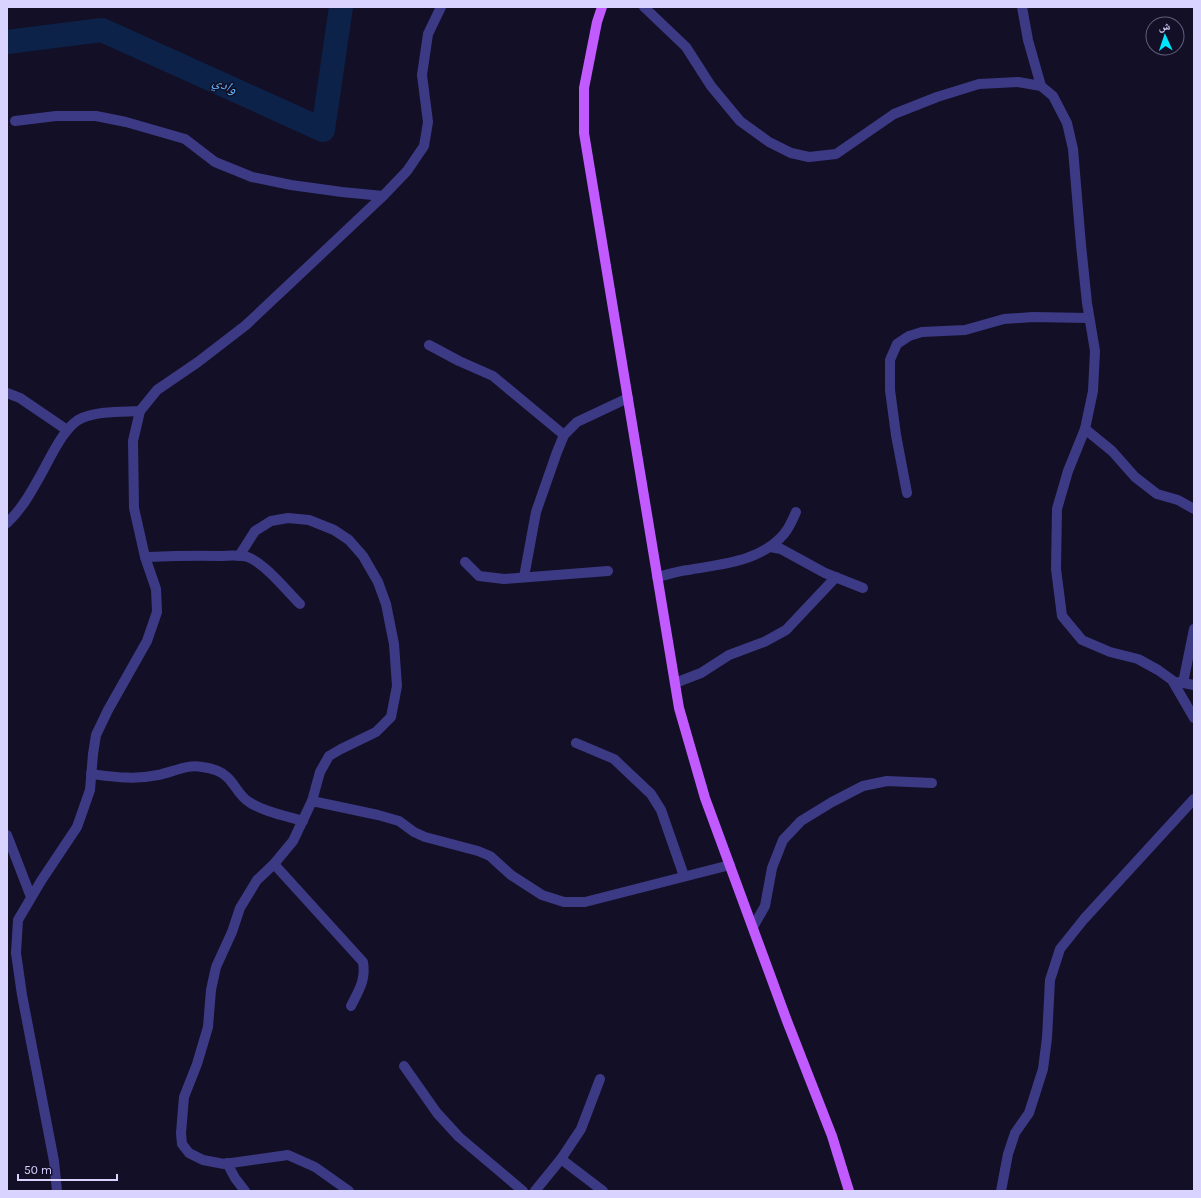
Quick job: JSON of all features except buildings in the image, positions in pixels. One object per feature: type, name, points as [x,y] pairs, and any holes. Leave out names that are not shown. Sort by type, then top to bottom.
[{"type":"main road","points":[[602,7],[597,22],[584,88],[584,133],[679,708],[706,798],[787,1021],[832,1136],[850,1191]]},
{"type":"street","points":[[57,1191],[54,1161],[22,995],[16,953],[18,920],[31,897],[77,827],[90,790],[96,735],[147,641],[157,612],[156,589],[145,557],[134,508],[133,441],[140,411],[157,390],[198,362],[246,325],[383,196],[407,171],[424,146],[428,122],[422,75],[428,34],[441,7]]},
{"type":"street","points":[[644,7],[686,46],[711,86],[740,121],[769,142],[791,153],[809,157],[836,154],[894,114],[937,97],[979,84],[1018,82],[1041,86],[1053,96],[1067,124],[1073,149],[1080,245],[1089,318],[1095,352],[1093,391],[1085,429],[1068,471],[1057,509],[1056,569],[1062,616],[1082,640],[1110,652],[1138,659],[1172,680],[1194,685]]},
{"type":"street","points":[[1022,7],[1028,40],[1041,86]]},
{"type":"street","points":[[15,121],[56,116],[96,116],[126,122],[185,139],[215,162],[252,177],[291,185],[383,196]]},
{"type":"street","points":[[907,494],[896,436],[890,390],[890,360],[897,344],[909,336],[922,332],[965,330],[1004,319],[1033,317],[1089,318]]},
{"type":"street","points":[[429,345],[459,361],[493,376],[564,435]]},
{"type":"street","points":[[7,393],[20,398],[67,430]]},
{"type":"street","points":[[524,577],[536,512],[556,452],[564,435],[578,422],[628,398]]},
{"type":"street","points":[[7,522],[17,514],[40,478],[67,430],[74,423],[91,415],[140,411]]},
{"type":"street","points":[[1085,429],[1112,452],[1135,477],[1157,494],[1178,500],[1194,509]]},
{"type":"street","points":[[657,577],[686,570],[719,566],[746,559],[770,547],[785,533],[796,512]]},
{"type":"street","points":[[239,556],[255,531],[271,521],[288,518],[309,520],[334,530],[349,540],[363,556],[378,582],[386,604],[394,644],[397,686],[392,717],[376,732],[329,756],[320,772],[312,801],[304,821],[293,841],[274,864],[257,880],[240,908],[232,932],[216,967],[211,990],[208,1027],[197,1064],[184,1097],[181,1133],[182,1144],[189,1154],[204,1160],[224,1164],[288,1155],[315,1167],[349,1191]]},
{"type":"street","points":[[770,547],[781,549],[825,573],[863,588]]},
{"type":"street","points":[[145,557],[180,555],[239,556],[250,558],[275,578],[300,604]]},
{"type":"street","points":[[465,562],[479,576],[504,579],[608,571]]},
{"type":"street","points":[[675,683],[701,673],[729,655],[764,642],[786,630],[836,577]]},
{"type":"street","points":[[1183,683],[1194,629]]},
{"type":"street","points":[[1172,680],[1194,718]]},
{"type":"street","points":[[576,743],[614,759],[651,794],[661,810],[684,876]]},
{"type":"street","points":[[92,774],[129,779],[158,775],[183,767],[201,766],[216,770],[227,777],[248,802],[266,810],[304,821]]},
{"type":"street","points":[[753,927],[765,906],[772,868],[783,840],[801,821],[832,802],[863,786],[887,781],[932,783]]},
{"type":"street","points":[[1000,1191],[1008,1154],[1015,1133],[1029,1113],[1043,1069],[1047,1038],[1050,980],[1060,949],[1084,919],[1194,799]]},
{"type":"street","points":[[312,801],[399,821],[414,832],[425,837],[478,851],[490,856],[511,875],[542,895],[564,902],[585,902],[730,865]]},
{"type":"street","points":[[7,835],[31,897]]},
{"type":"street","points":[[274,864],[363,962],[364,973],[360,988],[351,1006]]},
{"type":"street","points":[[404,1066],[437,1113],[459,1137],[523,1191]]},
{"type":"street","points":[[535,1191],[561,1159],[581,1129],[600,1079]]},
{"type":"street","points":[[561,1159],[603,1191]]},
{"type":"street","points":[[227,1163],[235,1178],[245,1191]]},
{"type":"waterway","name":"وادي","points":[[7,42],[102,30],[323,130],[341,7]]}]
